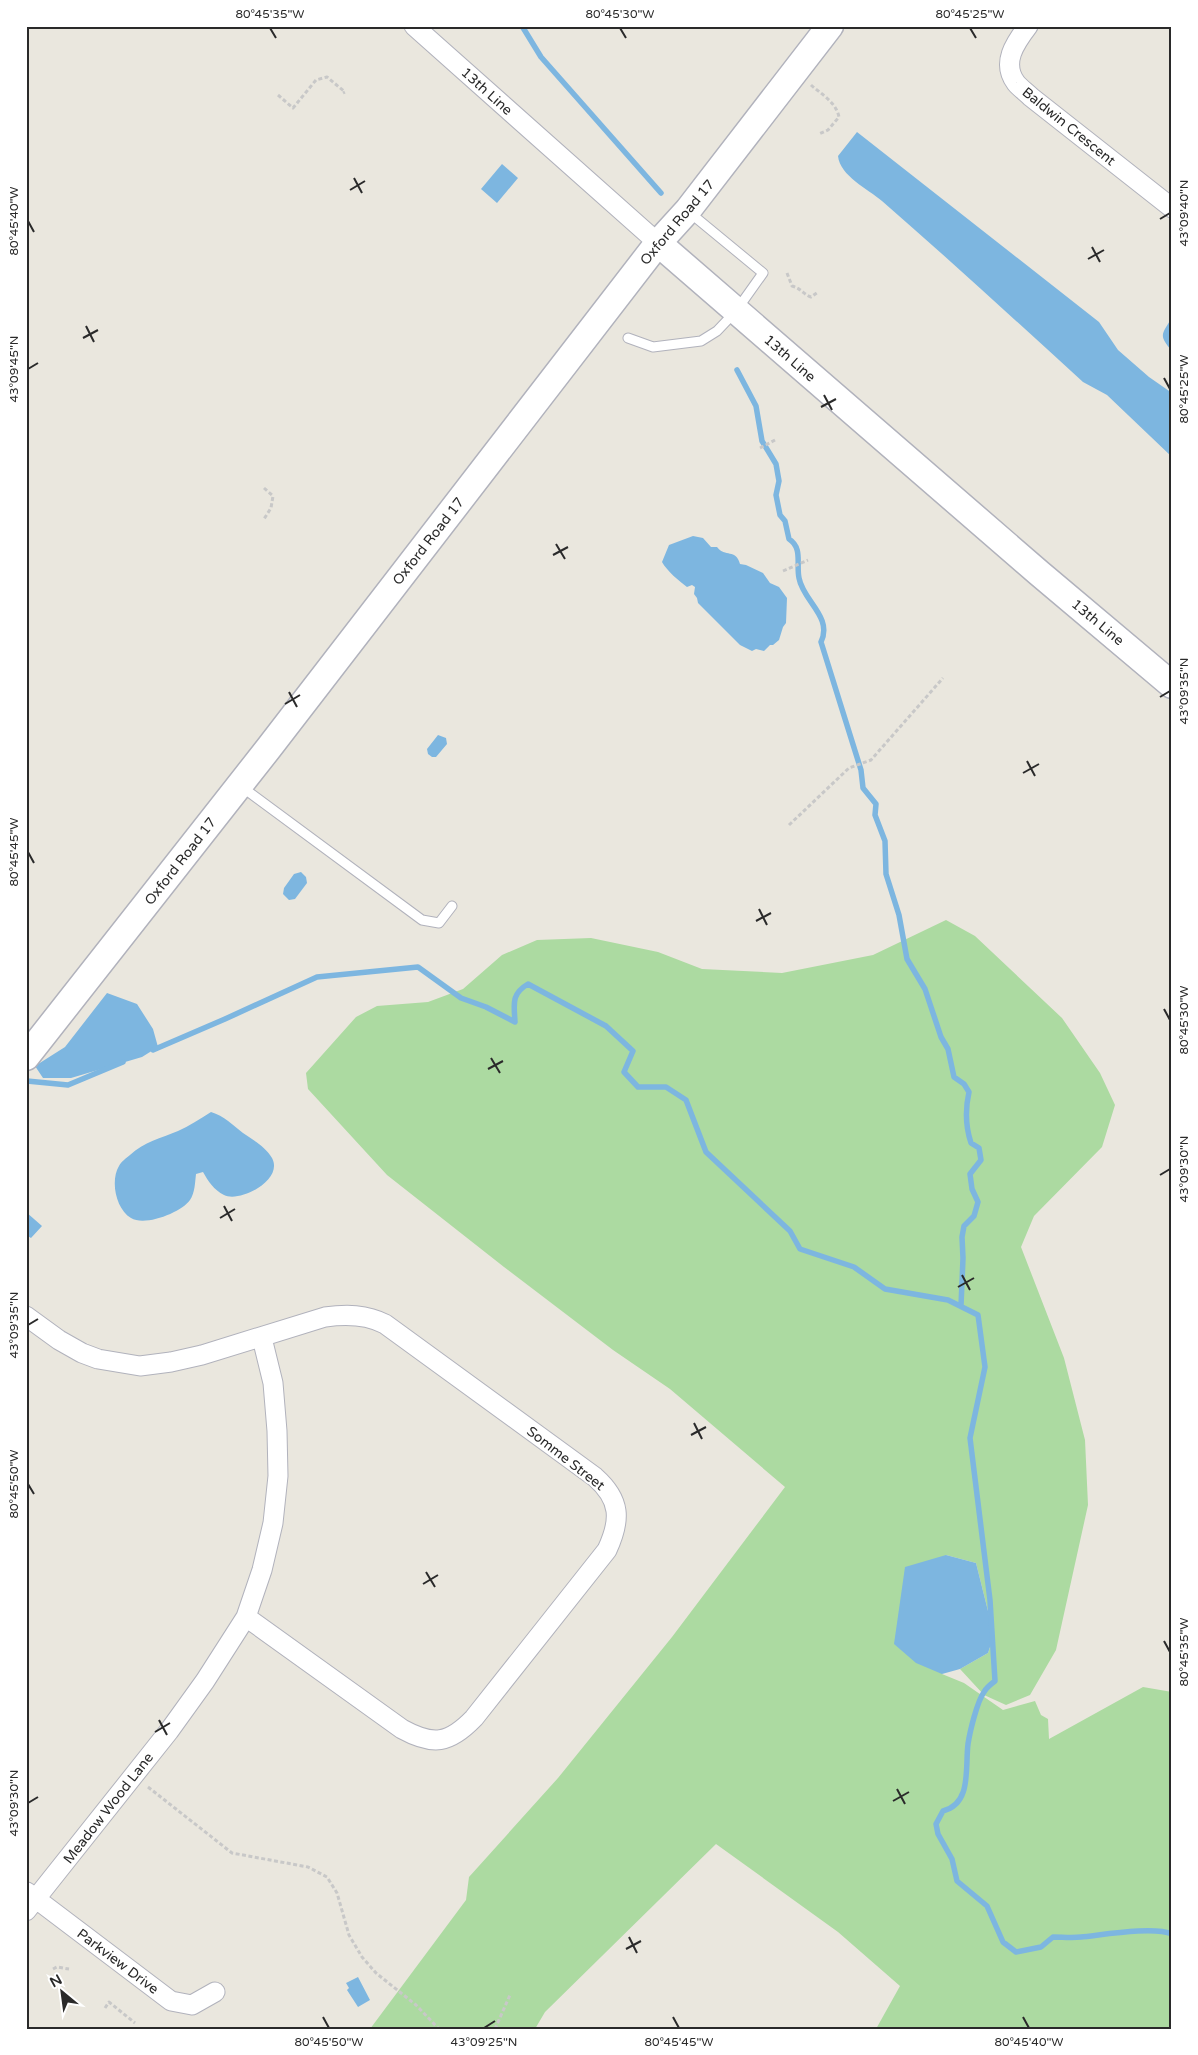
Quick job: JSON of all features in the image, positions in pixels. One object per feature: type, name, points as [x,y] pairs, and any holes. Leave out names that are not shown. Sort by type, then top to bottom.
[{"type":"main road","name":"Oxford Road 17","points":[[26,1057],[240,785],[658,243],[688,210],[830,26]]},
{"type":"main road","name":"13th Line","points":[[658,243],[1039,573],[1172,685]]},
{"type":"street","name":"13th Line","points":[[414,26],[658,243]]},
{"type":"street","name":"Baldwin Crescent","points":[[1028,26],[1012,50],[1009,60],[1010,69],[1016,83],[1172,208]]},
{"type":"street","name":"Somme Street","points":[[26,1316],[59,1340],[82,1353],[98,1359],[140,1366],[187,1359],[343,1314],[374,1318],[386,1324],[595,1477],[605,1486],[611,1496],[617,1514],[614,1534],[607,1550],[474,1718],[452,1737],[431,1741],[417,1738],[246,1617]]},
{"type":"street","name":"Meadow Wood Lane","points":[[29,1901],[134,1776],[205,1681],[246,1617],[262,1570],[273,1523],[278,1476],[273,1383],[262,1338]]},
{"type":"street","name":"Parkview Drive","points":[[29,1901],[171,2001],[192,2005],[215,1992]]},
{"type":"lane","points":[[628,338],[654,347],[701,341],[717,331],[736,311],[763,273],[688,210]]},
{"type":"lane","points":[[240,785],[422,920],[439,923],[452,906]]},
{"type":"path","points":[[795,72],[832,102],[838,111],[839,117],[828,130],[819,134]]},
{"type":"path","points":[[278,95],[293,108],[316,80],[327,77],[345,92],[343,94]]},
{"type":"path","points":[[787,273],[792,286],[801,288],[807,296],[811,298],[818,292]]},
{"type":"path","points":[[760,448],[776,440]]},
{"type":"path","points":[[264,488],[273,496],[271,508],[264,519]]},
{"type":"path","points":[[783,572],[808,560]]},
{"type":"path","points":[[789,825],[848,768],[871,760],[943,678]]},
{"type":"path","points":[[134,1776],[232,1852],[308,1867],[327,1877],[337,1894],[349,1935],[362,1956],[376,1973],[416,2005],[439,2029]]},
{"type":"path","points":[[53,1969],[58,1967],[69,1969]]},
{"type":"path","points":[[495,2029],[510,1995]]},
{"type":"path","points":[[105,2008],[109,2002],[135,2023]]},
{"type":"green space","points":[[946,920],[975,936],[1062,1018],[1100,1073],[1115,1105],[1102,1147],[1034,1216],[1021,1247],[1064,1358],[1085,1440],[1088,1505],[1056,1650],[1030,1695],[1006,1705],[984,1695],[960,1669],[988,1653],[994,1635],[976,1563],[946,1555],[942,1674],[964,1683],[1003,1710],[1035,1701],[1041,1715],[1048,1719],[1049,1739],[1143,1687],[1172,1692],[1172,2029],[876,2029],[900,1986],[838,1932],[716,1844],[545,2012],[535,2029],[370,2029],[466,1900],[469,1877],[558,1778],[672,1637],[785,1487],[670,1389],[613,1350],[387,1175],[308,1089],[306,1073],[356,1017],[377,1006],[428,1002],[463,989],[502,955],[537,940],[591,938],[658,952],[702,969],[782,973],[873,955]]},
{"type":"water","points":[[857,132],[1099,322],[1118,350],[1149,377],[1172,393],[1172,457],[1107,395],[1083,382],[907,223],[849,176],[840,163],[838,156]]},
{"type":"water","points":[[502,164],[518,178],[497,203],[481,189]]},
{"type":"water","points":[[1172,317],[1172,351],[1164,341],[1163,334]]},
{"type":"water","points":[[693,536],[703,538],[711,547],[717,547],[723,552],[733,554],[740,564],[763,573],[770,583],[779,587],[787,598],[786,623],[779,640],[773,645],[770,645],[764,651],[756,649],[752,651],[740,645],[698,603],[694,594],[695,587],[692,585],[687,587],[673,576],[664,565],[662,562],[669,545]]},
{"type":"water","points":[[438,735],[446,738],[447,744],[436,757],[432,757],[428,754],[427,749]]},
{"type":"water","points":[[301,872],[306,877],[307,883],[295,899],[289,900],[283,894],[284,888],[294,874]]},
{"type":"water","points":[[107,993],[137,1004],[153,1029],[158,1047],[142,1057],[71,1078],[43,1078],[35,1066],[65,1047]]},
{"type":"water","points":[[211,1112],[228,1121],[266,1150],[272,1158],[274,1166],[272,1174],[258,1188],[240,1196],[231,1197],[217,1191],[203,1172],[196,1174],[192,1197],[186,1205],[163,1217],[145,1221],[131,1218],[118,1202],[116,1194],[116,1172],[121,1163],[141,1147],[182,1129]]},
{"type":"water","points":[[26,1212],[42,1226],[31,1238],[26,1235]]},
{"type":"water","points":[[946,1555],[976,1563],[994,1635],[988,1653],[960,1669],[942,1674],[916,1663],[894,1644],[905,1567]]},
{"type":"water","points":[[358,1977],[370,2000],[358,2007],[347,1990],[349,1988],[346,1983]]},
{"type":"waterway","points":[[522,26],[541,57],[661,193]]},
{"type":"waterway","points":[[737,370],[756,406],[762,441],[776,464],[779,481],[776,495],[780,515],[785,521],[789,539],[798,552],[798,573],[802,586],[823,625],[824,633],[821,642],[861,770],[863,788],[876,804],[875,815],[885,841],[886,874],[899,915],[907,959],[925,989],[941,1037],[948,1049],[954,1077],[964,1084],[969,1092],[966,1111],[968,1130],[971,1143],[979,1148],[981,1160],[970,1174],[972,1189],[978,1202],[974,1216],[964,1226],[962,1237],[961,1306]]},
{"type":"waterway","points":[[153,1050],[317,977],[418,967],[461,998],[486,1007],[515,1022],[514,1005],[516,996],[528,984],[606,1026],[633,1051],[624,1072],[638,1087],[666,1087],[686,1100],[706,1152],[790,1231],[800,1249],[854,1267],[885,1289],[948,1300],[978,1315],[985,1367],[970,1438],[990,1600],[995,1681],[984,1692],[974,1717],[968,1744],[963,1793],[959,1801],[943,1811],[936,1824],[938,1834],[952,1859],[957,1881],[987,1906],[1003,1942],[1016,1952],[1041,1947],[1053,1937],[1078,1937],[1140,1931],[1172,1934]]},
{"type":"waterway","points":[[27,1081],[68,1085],[123,1062]]}]
